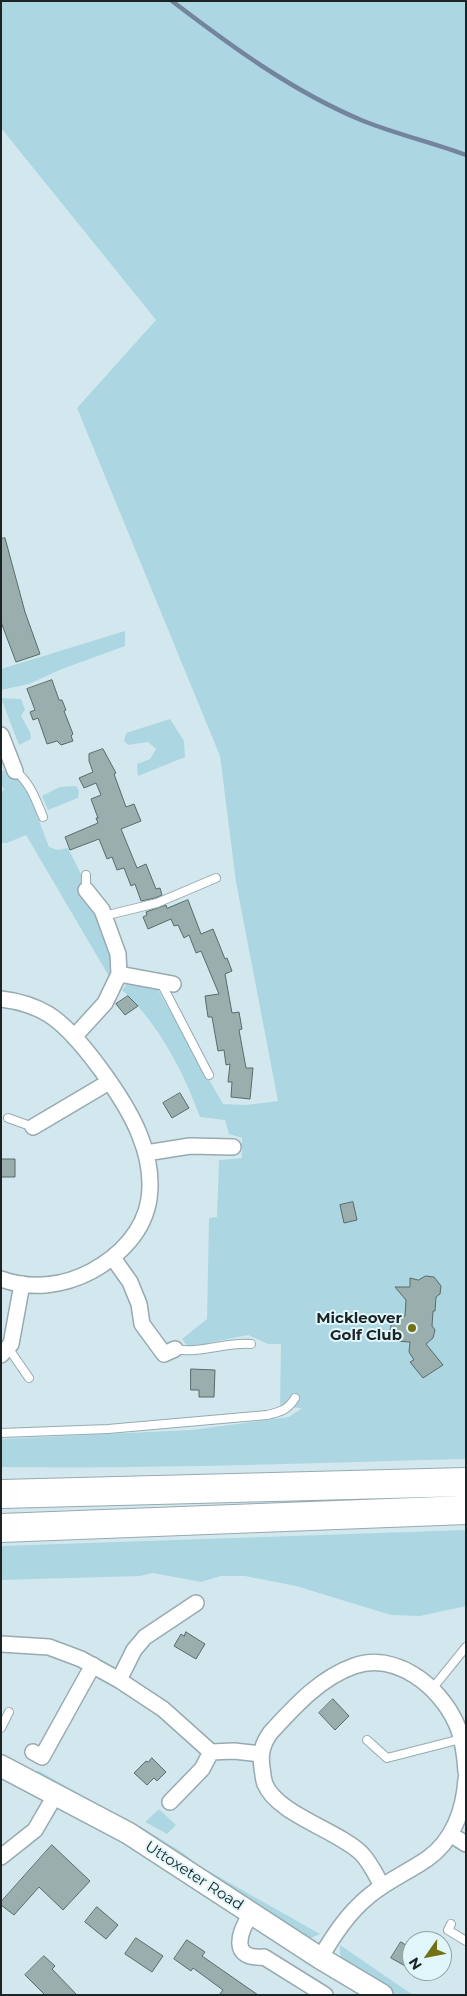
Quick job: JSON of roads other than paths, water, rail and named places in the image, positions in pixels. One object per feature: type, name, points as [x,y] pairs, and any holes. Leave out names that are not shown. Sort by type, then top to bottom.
[{"type":"highway","points":[[1,1494],[466,1482]]},
{"type":"highway","points":[[1,1528],[466,1510]]},
{"type":"main road","name":"Uttoxeter Road","points":[[1,1766],[128,1833],[251,1914],[382,1995]]},
{"type":"street","points":[[1,735],[15,771]]},
{"type":"street","points":[[74,1037],[105,1003],[119,974],[118,954],[102,910],[86,883]]},
{"type":"street","points":[[119,974],[166,982]]},
{"type":"street","points":[[1,999],[21,1002],[41,1010],[54,1018],[74,1037],[109,1082],[140,1135],[146,1153],[150,1180],[149,1202],[138,1229],[128,1244],[114,1258],[88,1274],[62,1283],[39,1286],[22,1284],[1,1278]]},
{"type":"street","points":[[33,1127],[109,1082]]},
{"type":"street","points":[[146,1153],[190,1146],[214,1139],[233,1147]]},
{"type":"street","points":[[114,1258],[130,1282],[139,1304],[142,1324],[146,1331],[164,1354],[174,1349]]},
{"type":"street","points":[[5,1352],[11,1344],[22,1284]]},
{"type":"street","points":[[119,1680],[134,1650],[145,1637],[196,1603]]},
{"type":"street","points":[[1,1644],[49,1647],[93,1665],[163,1709],[211,1752],[261,1754]]},
{"type":"street","points":[[382,1886],[362,1854],[341,1839],[292,1811],[275,1797],[265,1784],[261,1754],[271,1732],[317,1686],[353,1666],[371,1663],[388,1664],[402,1669],[432,1689],[453,1717],[461,1739],[466,1772]]},
{"type":"street","points":[[33,1752],[42,1757],[93,1665]]},
{"type":"street","points":[[170,1802],[202,1769],[211,1752]]},
{"type":"street","points":[[320,1958],[333,1936],[355,1908],[382,1886],[429,1858],[450,1834],[462,1807],[466,1779]]},
{"type":"street","points":[[1,1857],[35,1830],[56,1794]]},
{"type":"street","points":[[450,1834],[466,1844]]},
{"type":"street","points":[[251,1914],[239,1934],[239,1942],[242,1949],[255,1957],[264,1957],[325,1995]]},
{"type":"lane","points":[[15,771],[23,777],[44,816]]},
{"type":"lane","points":[[104,916],[157,903],[216,878]]},
{"type":"lane","points":[[166,982],[209,1075]]},
{"type":"lane","points":[[8,1118],[33,1127]]},
{"type":"lane","points":[[174,1349],[185,1351],[236,1343],[251,1344]]},
{"type":"lane","points":[[5,1352],[29,1378]]},
{"type":"lane","points":[[1,1433],[108,1430],[267,1415],[283,1411],[289,1407],[295,1398]]},
{"type":"lane","points":[[432,1689],[466,1647]]},
{"type":"lane","points":[[1,1728],[9,1712]]},
{"type":"lane","points":[[367,1740],[387,1758],[461,1739]]},
{"type":"lane","points":[[451,1924],[448,1930],[466,1941]]},
{"type":"waterway","points":[[172,1],[240,51],[311,96],[374,125],[466,155]]},
{"type":"place","name":"Mickleover Golf Club","points":[[412,1328]]}]
